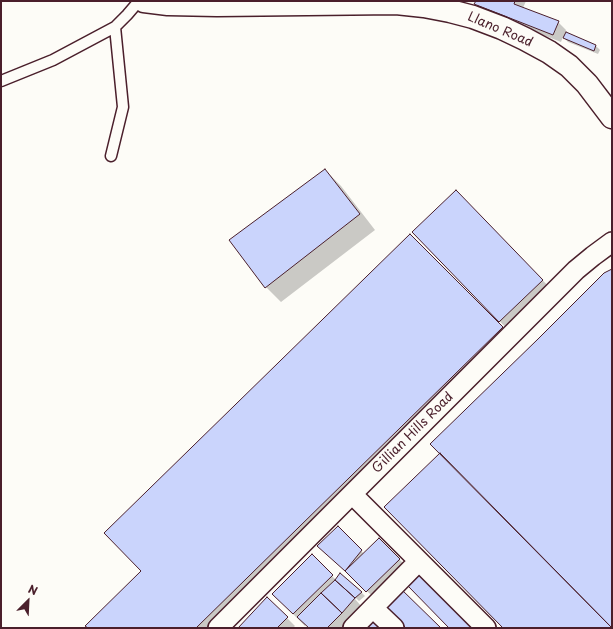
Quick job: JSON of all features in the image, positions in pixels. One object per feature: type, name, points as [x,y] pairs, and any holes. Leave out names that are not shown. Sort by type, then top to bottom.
[{"type":"main road","name":"Llano Road","points":[[144,1],[168,4],[216,5],[396,4],[424,6],[450,11],[473,17],[502,28],[549,52],[569,66],[583,79],[612,117]]},
{"type":"street","name":"Gillian Hills Road","points":[[218,628],[576,270],[612,242]]},
{"type":"street","points":[[352,494],[486,628]]},
{"type":"street","points":[[353,628],[419,561]]},
{"type":"street","points":[[373,608],[394,628]]},
{"type":"lane","points":[[1,81],[53,60],[115,27],[128,15],[139,1]]},
{"type":"lane","points":[[111,156],[123,107],[115,27]]},
{"type":"building","points":[[476,1],[515,1],[514,4],[559,21],[553,35],[474,4]]},
{"type":"building","points":[[566,32],[596,45],[594,51],[563,38]]},
{"type":"building","points":[[325,169],[360,214],[265,288],[229,240]]},
{"type":"building","points":[[456,190],[543,280],[499,322],[412,232]]},
{"type":"building","points":[[410,234],[503,327],[196,628],[88,628],[85,626],[141,571],[104,533]]},
{"type":"building","points":[[612,269],[612,628],[430,444],[604,273]]},
{"type":"building","points":[[440,453],[612,628],[503,628],[384,507]]},
{"type":"building","points":[[338,526],[362,550],[345,571],[317,546]]},
{"type":"building","points":[[379,538],[400,559],[366,592],[345,571]]},
{"type":"building","points":[[312,554],[333,575],[293,614],[272,594]]},
{"type":"building","points":[[423,572],[477,628],[449,628],[408,586]]},
{"type":"building","points":[[340,573],[362,592],[355,598],[335,580]]},
{"type":"building","points":[[335,580],[355,598],[342,613],[321,593]]},
{"type":"building","points":[[400,588],[441,628],[406,628],[383,605]]},
{"type":"building","points":[[321,593],[342,613],[327,628],[309,628],[297,617]]},
{"type":"building","points":[[267,597],[288,617],[277,628],[238,628]]},
{"type":"building","points":[[372,617],[384,628],[361,628]]}]
